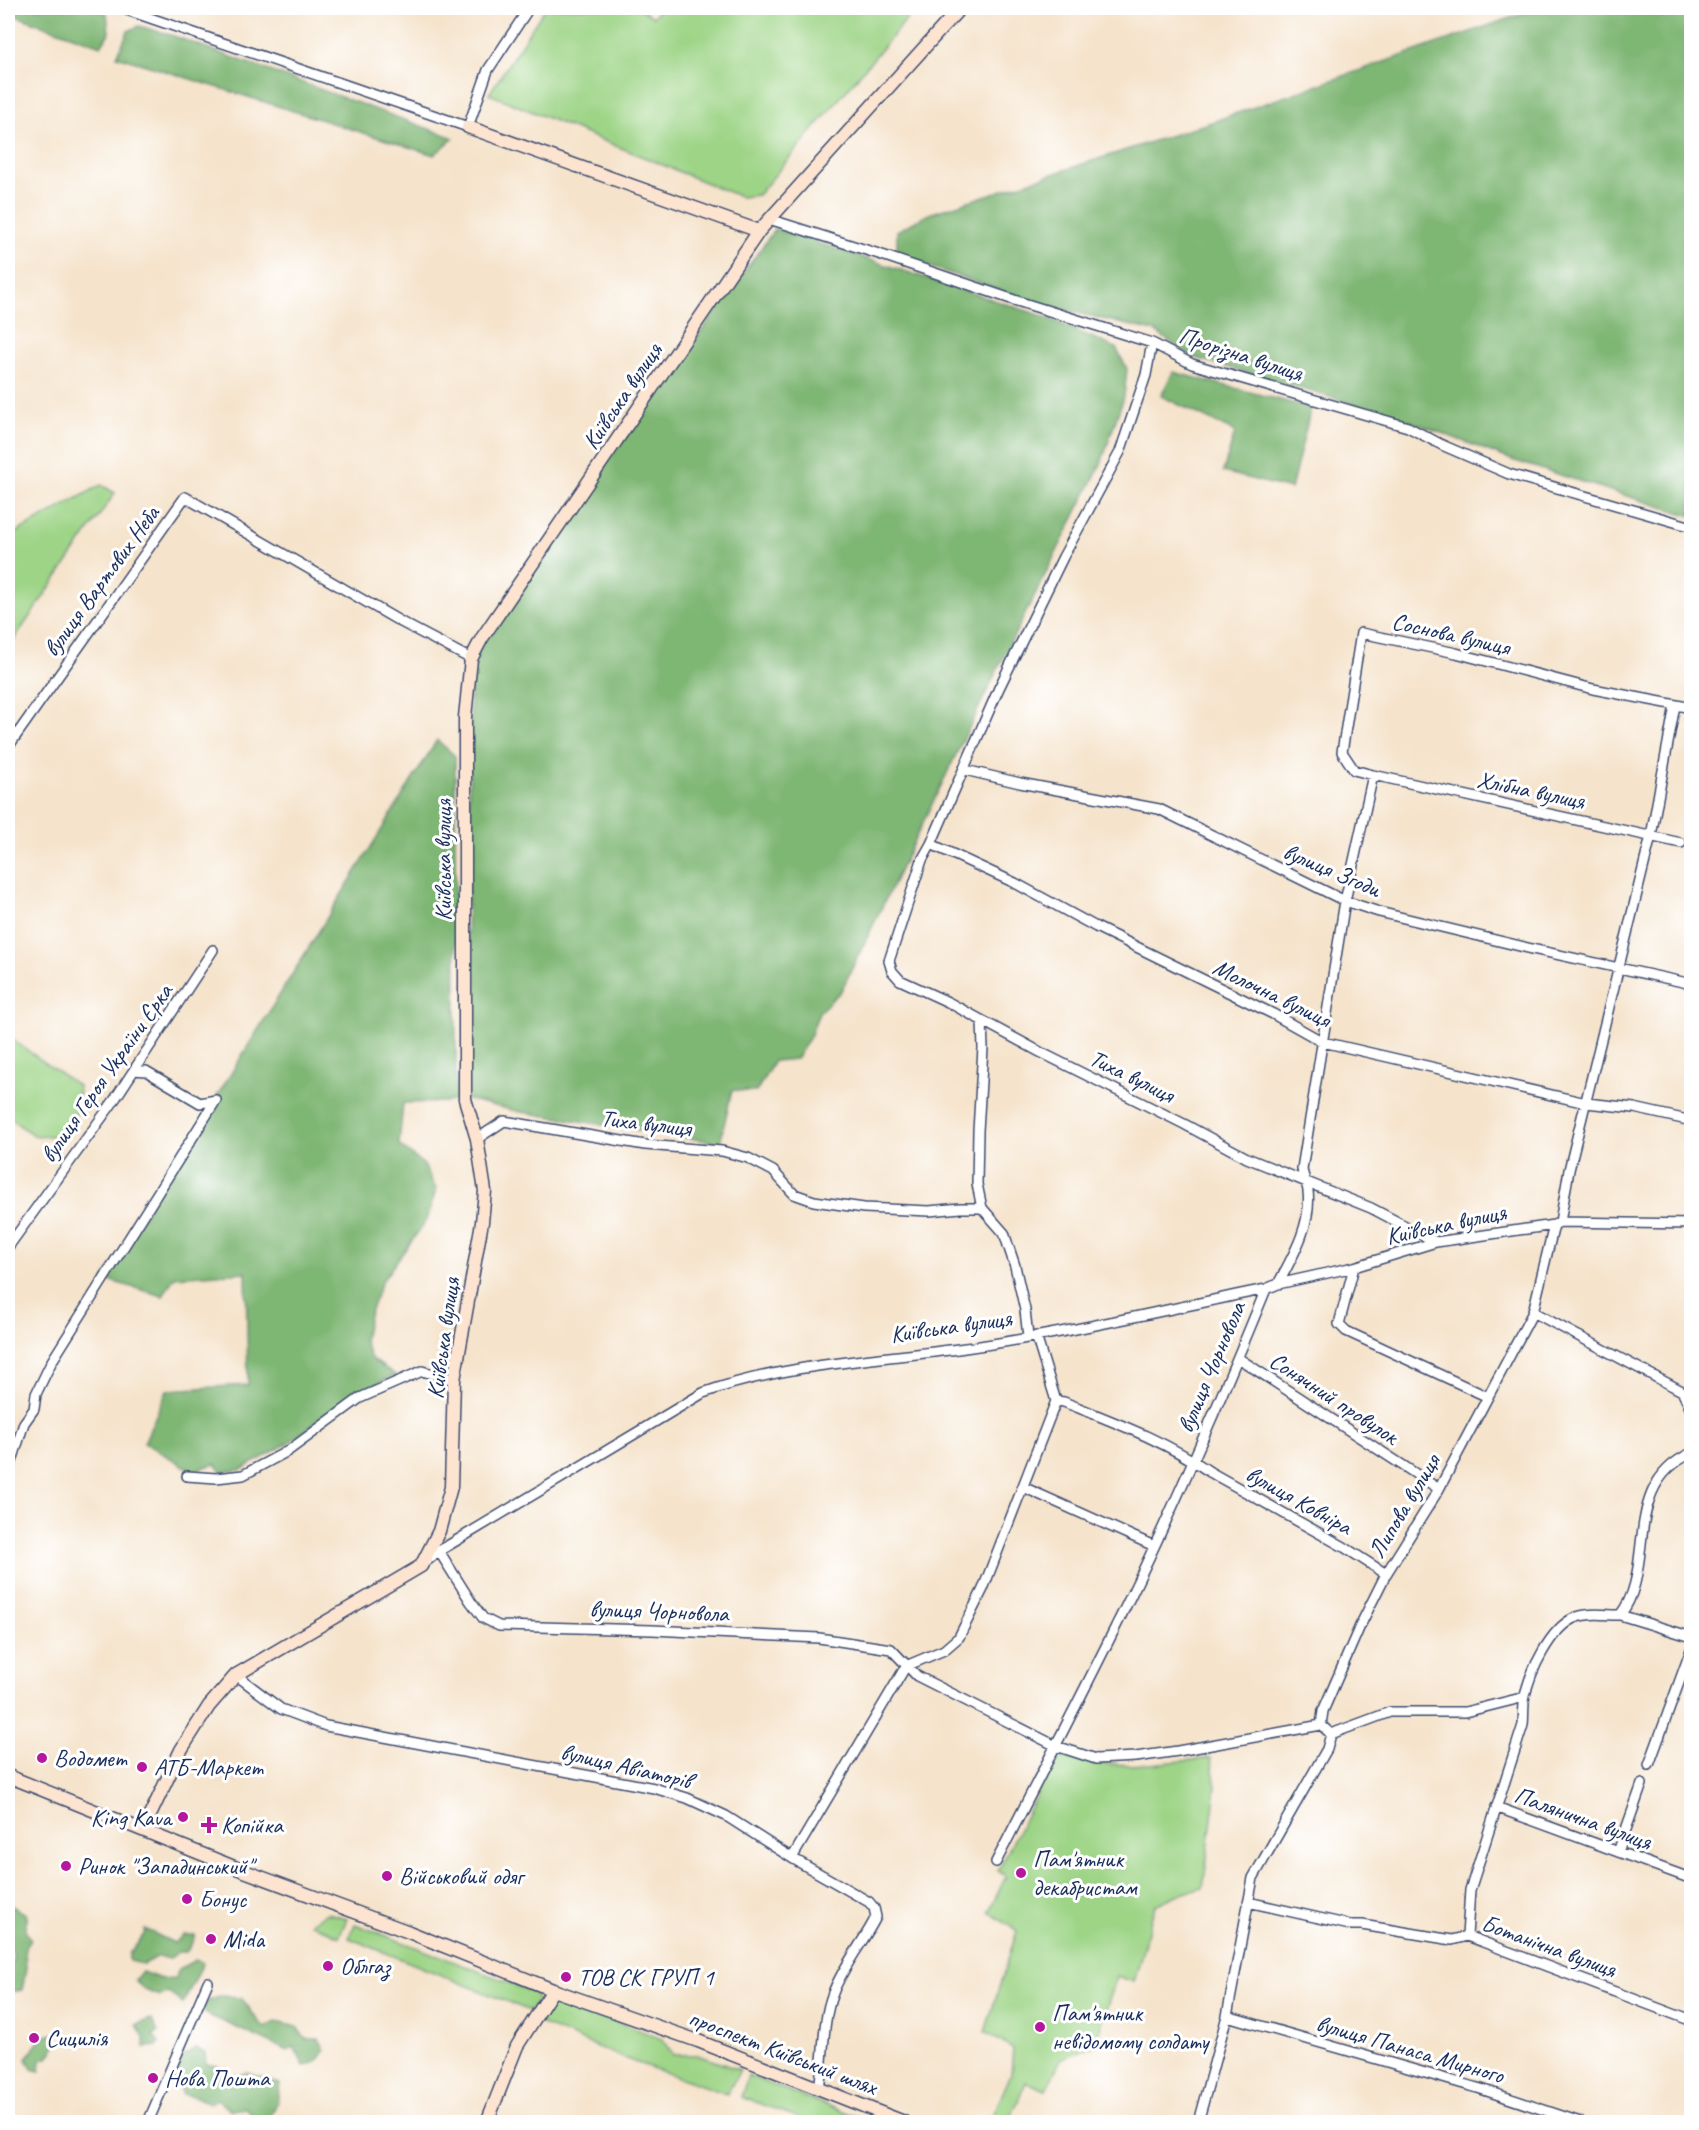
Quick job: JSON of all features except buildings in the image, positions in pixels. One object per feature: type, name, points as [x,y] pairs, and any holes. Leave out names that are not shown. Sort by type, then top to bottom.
[{"type":"street","points":[[121,8],[468,127],[759,231]]},
{"type":"street","points":[[468,127],[489,70],[529,8]]},
{"type":"street","name":"Київська вулиця","points":[[421,1566],[439,1531],[451,1487],[454,1380],[482,1222],[485,1191],[477,1139],[465,1099],[464,1069],[465,717],[471,658],[482,638],[759,231],[960,8]]},
{"type":"street","points":[[769,219],[1152,344]]},
{"type":"street","name":"Прорізна вулиця","points":[[931,844],[999,688],[1120,452],[1146,375],[1152,344],[1192,364],[1408,427],[1442,445],[1509,474],[1692,527]]},
{"type":"street","name":"вулиця Вартових Неба","points":[[8,747],[185,497],[391,616],[471,658]]},
{"type":"street","name":"Соснова вулиця","points":[[1373,775],[1354,770],[1342,752],[1360,633],[1456,653],[1593,689],[1692,708]]},
{"type":"street","name":"Липова вулиця","points":[[1322,1725],[1323,1711],[1360,1626],[1386,1574],[1439,1489],[1533,1312],[1557,1223],[1651,836],[1675,705]]},
{"type":"street","name":"вулиця Згоди","points":[[965,770],[1020,783],[1159,809],[1345,901],[1379,912],[1692,984]]},
{"type":"street","points":[[1278,1284],[1302,1235],[1307,1213],[1308,1194],[1302,1169],[1345,901],[1373,775]]},
{"type":"street","name":"Хлібна вулиця","points":[[1373,775],[1681,843]]},
{"type":"street","name":"Тиха вулиця","points":[[931,844],[922,860],[889,961],[892,971],[900,980],[948,1002],[1040,1053],[1184,1124],[1247,1158],[1371,1208],[1436,1242]]},
{"type":"street","name":"Молочна вулиця","points":[[931,844],[1015,883],[1096,927],[1323,1041],[1586,1103],[1634,1108],[1692,1121]]},
{"type":"street","name":"вулиця Героя України Єрка","points":[[8,1246],[134,1070],[213,950]]},
{"type":"street","points":[[982,1022],[983,1048],[977,1184],[982,1208],[1004,1233],[1032,1336]]},
{"type":"street","points":[[8,1474],[24,1423],[34,1409],[36,1394],[52,1361],[216,1100],[201,1103],[146,1071],[134,1070]]},
{"type":"street","name":"Тиха вулиця","points":[[477,1139],[504,1121],[645,1145],[722,1151],[748,1158],[773,1172],[794,1194],[814,1201],[864,1208],[928,1211],[982,1208]]},
{"type":"street","name":"Київська вулиця","points":[[143,1830],[182,1750],[209,1706],[236,1675],[421,1566],[439,1551],[692,1399],[713,1389],[734,1382],[869,1358],[958,1349],[1032,1336],[1266,1289],[1278,1284],[1353,1267],[1436,1242],[1557,1223],[1692,1224]]},
{"type":"street","points":[[1353,1267],[1339,1324],[1346,1332],[1488,1397]]},
{"type":"street","name":"вулиця Чорновола","points":[[996,1862],[1154,1546],[1238,1358],[1266,1289]]},
{"type":"street","points":[[1533,1312],[1682,1391],[1692,1412]]},
{"type":"street","name":"Київська вулиця","points":[[1032,1336],[1056,1401]]},
{"type":"street","name":"Сонячний провулок","points":[[1238,1358],[1439,1489]]},
{"type":"street","points":[[187,1476],[216,1478],[243,1475],[288,1451],[360,1398],[422,1371],[454,1380]]},
{"type":"street","points":[[792,1858],[906,1666],[944,1650],[959,1636],[983,1589],[1056,1401]]},
{"type":"street","name":"вулиця Чорновола","points":[[1056,1401],[1064,1402],[1130,1429],[1193,1460]]},
{"type":"street","points":[[1620,1616],[1628,1606],[1632,1595],[1643,1522],[1651,1494],[1674,1464],[1692,1454]]},
{"type":"street","name":"вулиця Ковніра","points":[[1193,1460],[1210,1472],[1344,1547],[1386,1574]]},
{"type":"street","points":[[1023,1487],[1154,1546]]},
{"type":"street","name":"вулиця Чорновола","points":[[439,1551],[483,1618],[499,1626],[819,1638],[891,1649],[917,1676],[1056,1746]]},
{"type":"street","points":[[1467,1936],[1470,1890],[1523,1725],[1525,1697],[1536,1663],[1553,1636],[1572,1618],[1590,1614],[1620,1616],[1692,1638]]},
{"type":"street","points":[[1649,1765],[1692,1647]]},
{"type":"street","name":"вулиця Авіаторів","points":[[236,1675],[281,1709],[326,1726],[654,1788],[687,1798],[726,1816],[792,1858],[870,1902],[876,1917],[832,1994],[819,2089]]},
{"type":"street","points":[[1331,1734],[1390,1712],[1465,1712],[1525,1697]]},
{"type":"street","points":[[1056,1746],[1096,1759],[1136,1757],[1322,1725],[1331,1734]]},
{"type":"street","points":[[1198,2122],[1227,2016],[1253,1878],[1327,1749],[1331,1734]]},
{"type":"street","name":"проспект Київський шлях","points":[[8,1776],[239,1869],[409,1932],[554,1990],[698,2041],[904,2122]]},
{"type":"street","points":[[1618,1852],[1642,1784]]},
{"type":"street","name":"Палянична вулиця","points":[[1496,1807],[1692,1879]]},
{"type":"street","name":"Ботанічна вулиця","points":[[1248,1902],[1350,1925],[1452,1940],[1467,1936],[1692,2020]]},
{"type":"street","points":[[148,2122],[208,1982]]},
{"type":"street","points":[[488,2122],[517,2046],[554,1990]]},
{"type":"street","name":"вулиця Панаса Мирного","points":[[1227,2016],[1481,2089],[1580,2122]]},
{"type":"green space","points":[[8,8],[88,8],[107,13],[109,33],[101,46],[8,13]]},
{"type":"green space","points":[[545,8],[639,8],[653,17],[660,8],[916,8],[758,195],[741,197],[489,94]]},
{"type":"green space","points":[[1539,8],[1691,8],[1691,516],[1512,460],[1405,419],[1193,357],[1154,331],[1048,306],[897,256],[897,231],[929,214],[1194,128]]},
{"type":"green space","points":[[139,26],[171,35],[454,138],[434,155],[117,56],[128,31]]},
{"type":"green space","points":[[775,229],[1043,316],[1116,348],[1127,369],[1124,396],[1101,464],[1006,652],[841,991],[819,1012],[810,1037],[796,1059],[774,1061],[756,1092],[732,1090],[720,1143],[521,1112],[465,1099],[471,659],[491,624]]},
{"type":"green space","points":[[1173,372],[1311,408],[1291,489],[1223,472],[1235,432],[1161,396]]},
{"type":"green space","points":[[101,485],[115,493],[8,648],[8,537]]},
{"type":"green space","points":[[437,740],[455,756],[456,1100],[403,1103],[399,1145],[424,1165],[436,1189],[427,1220],[382,1281],[369,1315],[364,1340],[371,1359],[396,1375],[359,1391],[288,1443],[241,1470],[221,1472],[215,1464],[193,1471],[144,1443],[167,1390],[248,1385],[246,1272],[174,1277],[163,1296],[104,1279]]},
{"type":"green space","points":[[10,1038],[78,1086],[78,1108],[71,1122],[60,1132],[46,1136],[34,1135],[8,1116],[8,1039]]},
{"type":"green space","points":[[1057,1754],[1095,1763],[1134,1765],[1211,1758],[1216,1787],[1203,1888],[1177,1895],[1155,1905],[1134,1982],[1117,1976],[1095,2044],[1061,2059],[1046,2090],[1026,2082],[1009,2122],[990,2122],[1011,2074],[1013,2049],[985,2032],[1017,1931],[989,1912],[1006,1876],[998,1871]]},
{"type":"green space","points":[[8,1904],[26,1914],[26,1931],[31,1940],[25,1949],[26,1969],[22,1990],[9,1992],[8,1965],[14,1962],[8,1932]]},
{"type":"green space","points":[[327,1913],[347,1919],[339,1937],[310,1923]]},
{"type":"green space","points":[[355,1924],[536,1993],[537,2002],[530,2011],[349,1938]]},
{"type":"green space","points":[[145,1929],[174,1943],[184,1935],[195,1935],[186,1952],[178,1952],[169,1959],[159,1956],[143,1964],[129,1961],[129,1954],[145,1933]]},
{"type":"green space","points":[[195,1960],[203,1963],[183,2004],[168,1992],[160,1996],[145,1990],[135,1981],[142,1972],[161,1979],[175,1978],[179,1969]]},
{"type":"green space","points":[[222,1996],[241,1998],[265,2028],[276,2022],[297,2027],[305,2039],[319,2039],[325,2050],[316,2062],[304,2066],[294,2047],[288,2051],[202,2012],[205,2002]]},
{"type":"green space","points":[[564,2001],[662,2039],[673,2055],[697,2055],[740,2070],[727,2094],[629,2060],[539,2023],[552,2004]]},
{"type":"green space","points":[[151,2019],[158,2032],[153,2035],[159,2042],[157,2046],[144,2047],[144,2037],[136,2025]]},
{"type":"green space","points":[[54,2034],[57,2044],[48,2058],[41,2060],[40,2071],[32,2069],[27,2059],[32,2051],[41,2039]]},
{"type":"green space","points":[[196,2049],[205,2053],[206,2064],[217,2066],[230,2076],[249,2073],[280,2084],[277,2103],[269,2119],[256,2120],[246,2108],[231,2110],[217,2100],[209,2103],[194,2096],[182,2094],[174,2077],[182,2057]]},
{"type":"green space","points":[[748,2076],[872,2122],[811,2122],[741,2097]]},
{"type":"place","name":"Водомет","points":[[42,1758]]},
{"type":"place","name":"АТБ-Маркет","points":[[142,1767]]},
{"type":"place","name":"King Kava","points":[[183,1817]]},
{"type":"place","name":"Копійка","points":[[209,1825]]},
{"type":"place","name":"Ринок \"Западинський\"","points":[[66,1866]]},
{"type":"place","name":"Пам'ятник декабристам","points":[[1021,1873]]},
{"type":"place","name":"Військовий одяг","points":[[387,1876]]},
{"type":"place","name":"Бонус","points":[[187,1899]]},
{"type":"place","name":"Mida","points":[[211,1939]]},
{"type":"place","name":"Облгаз","points":[[328,1966]]},
{"type":"place","name":"ТОВ СК ГРУП 1","points":[[566,1977]]},
{"type":"place","name":"Пам'ятник невідомому солдату","points":[[1040,2027]]},
{"type":"place","name":"Сицилія","points":[[34,2038]]},
{"type":"place","name":"Нова Пошта","points":[[153,2078]]}]
